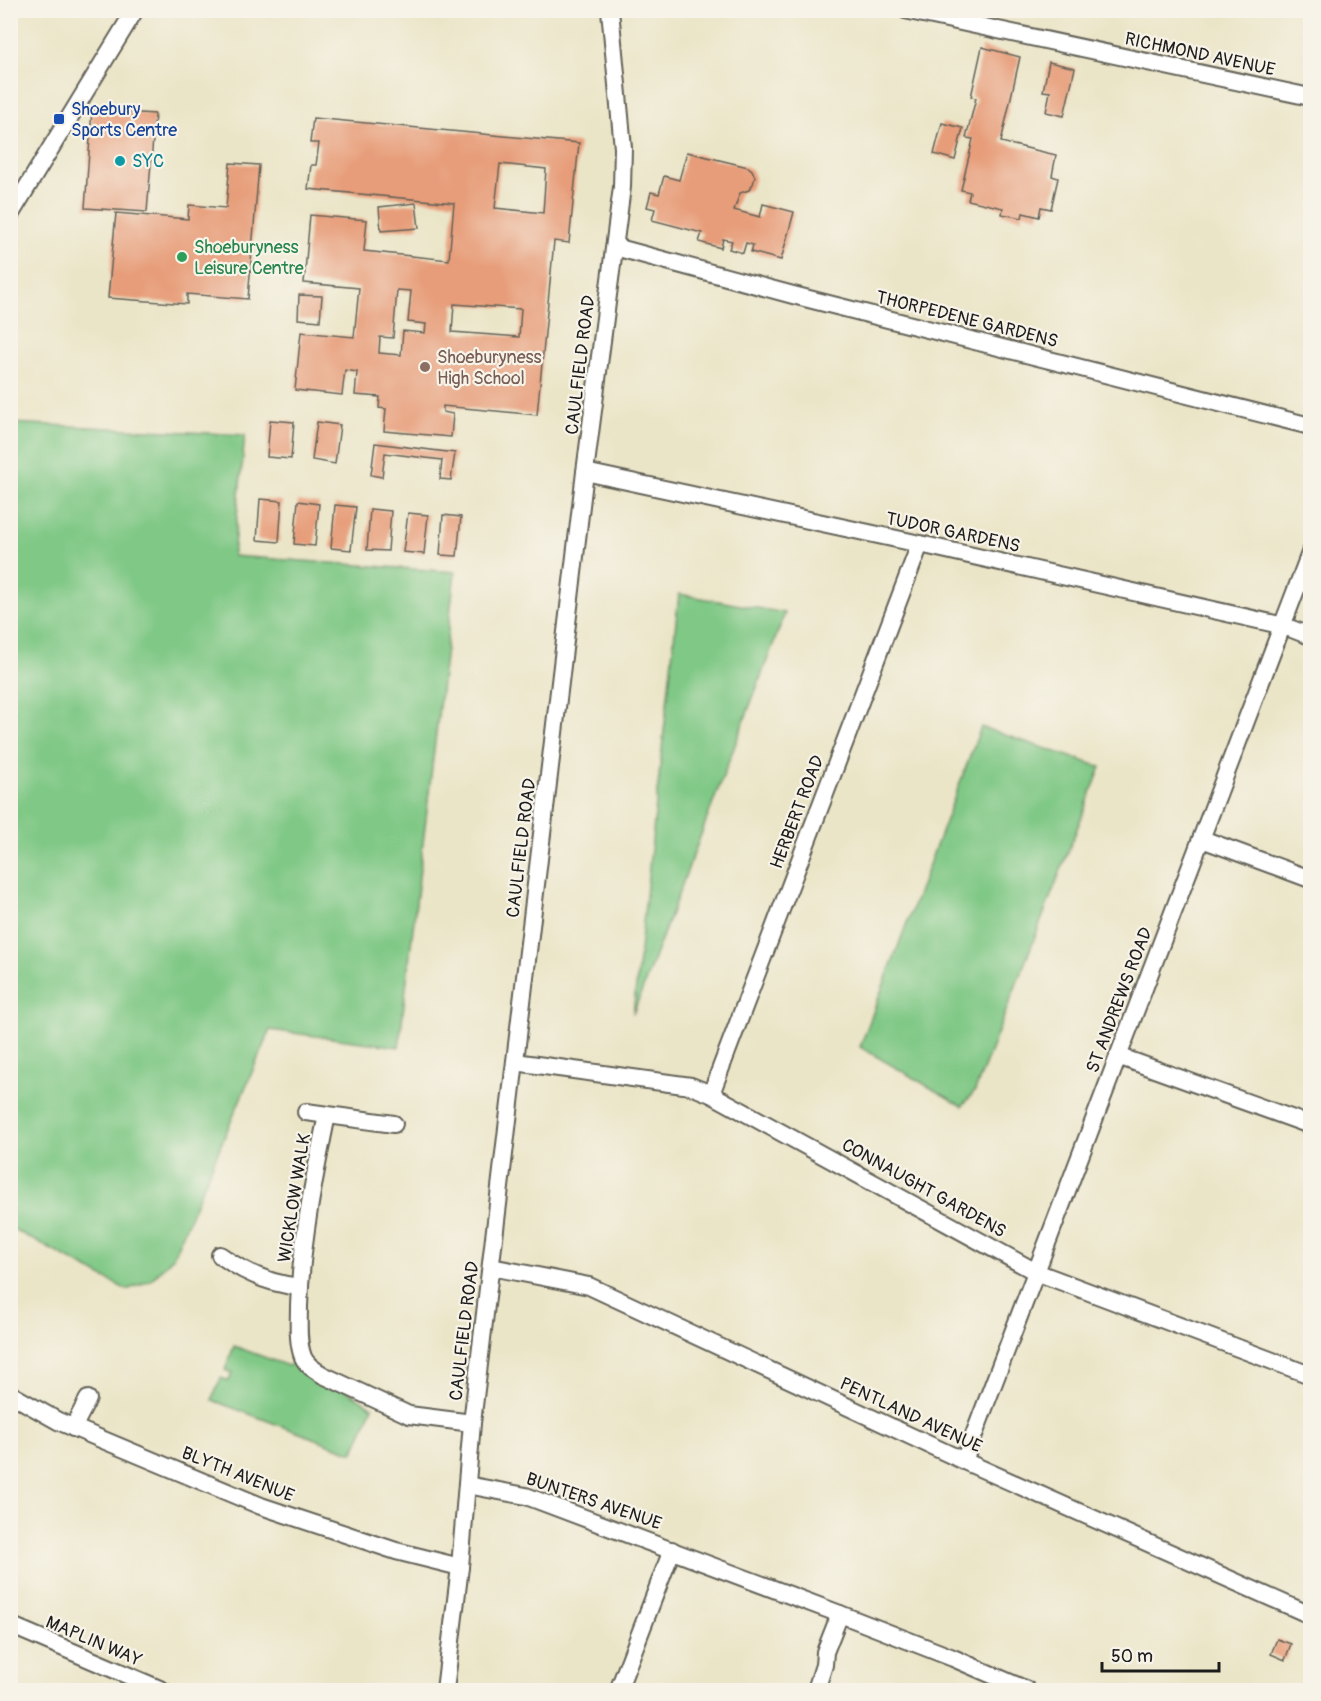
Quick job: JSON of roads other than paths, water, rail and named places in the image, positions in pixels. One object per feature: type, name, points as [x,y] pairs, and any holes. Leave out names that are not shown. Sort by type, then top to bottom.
[{"type":"street","points":[[10,215],[135,10]]},
{"type":"street","name":"CAULFIELD ROAD","points":[[445,1690],[460,1567],[472,1423],[585,472],[622,187],[623,148],[610,10]]},
{"type":"street","name":"RICHMOND AVENUE","points":[[905,10],[1311,97]]},
{"type":"street","name":"THORPEDENE GARDENS","points":[[615,247],[804,298],[1311,426]]},
{"type":"street","name":"TUDOR GARDENS","points":[[585,472],[1284,626],[1311,636]]},
{"type":"street","name":"HERBERT ROAD","points":[[711,1094],[920,544]]},
{"type":"street","name":"ST ANDREWS ROAD","points":[[964,1461],[1311,553]]},
{"type":"street","points":[[1202,839],[1311,879]]},
{"type":"street","points":[[1118,1056],[1311,1125]]},
{"type":"street","name":"CONNAUGHT GARDENS","points":[[515,1062],[691,1086],[711,1094],[1036,1272],[1311,1375]]},
{"type":"street","points":[[306,1112],[394,1124]]},
{"type":"street","name":"WICKLOW WALK","points":[[327,1115],[316,1167],[300,1287],[300,1342],[303,1356],[310,1367],[409,1414],[472,1423]]},
{"type":"street","name":"WICKLOW WALK","points":[[220,1255],[236,1272],[282,1285],[300,1287]]},
{"type":"street","name":"PENTLAND AVENUE","points":[[491,1267],[589,1286],[964,1461],[1311,1615]]},
{"type":"street","name":"BLYTH AVENUE","points":[[10,1394],[73,1428],[261,1506],[396,1551],[460,1567]]},
{"type":"street","points":[[73,1428],[88,1399]]},
{"type":"street","name":"BUNTERS AVENUE","points":[[467,1485],[526,1496],[840,1614],[1027,1690]]},
{"type":"street","name":"BUNTERS AVENUE","points":[[619,1688],[672,1550]]},
{"type":"street","points":[[816,1690],[824,1665],[825,1652],[840,1614]]},
{"type":"street","name":"MAPLIN WAY","points":[[10,1625],[162,1690]]},
{"type":"place","name":"Shoebury Sports Centre","points":[[59,119]]},
{"type":"place","name":"SYC","points":[[120,161]]},
{"type":"place","name":"Shoeburyness Leisure Centre","points":[[182,257]]},
{"type":"place","name":"Shoeburyness High School","points":[[425,367]]}]
